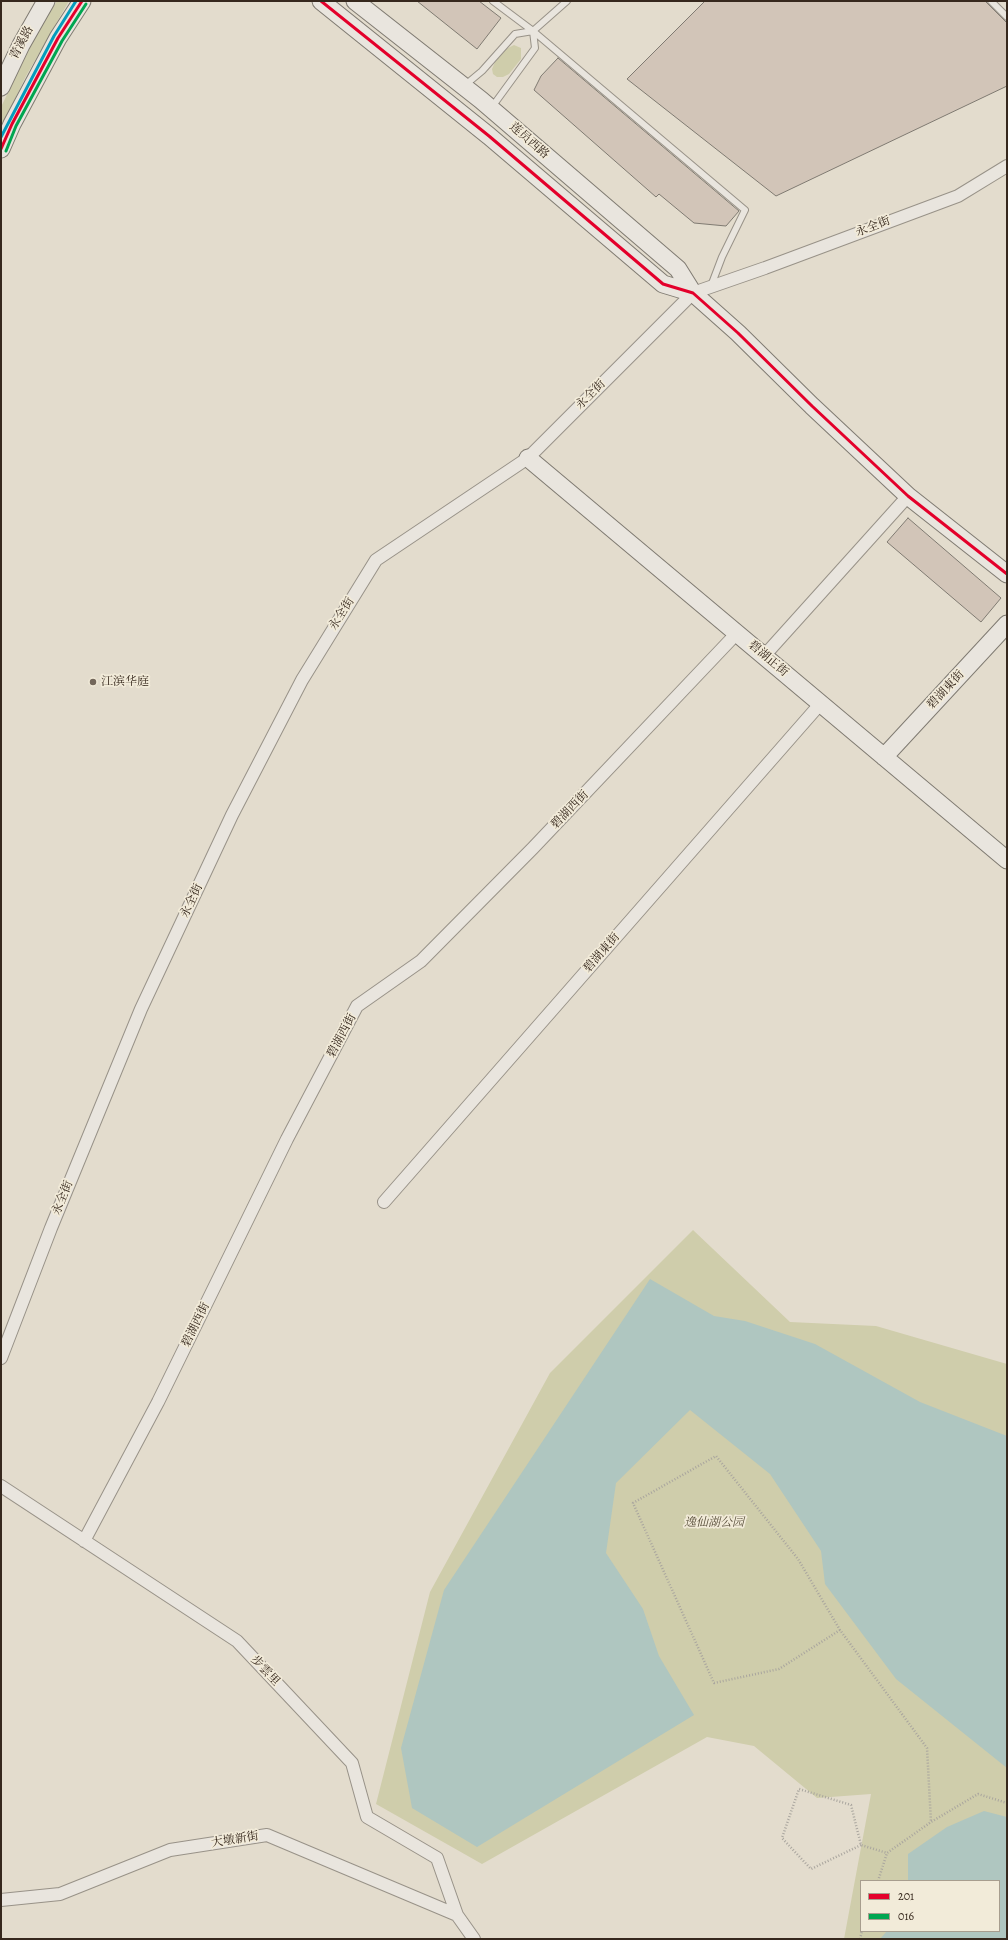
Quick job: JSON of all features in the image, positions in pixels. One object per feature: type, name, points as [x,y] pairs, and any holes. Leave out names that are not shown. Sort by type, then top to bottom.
[{"type":"main road","name":"青溪路","points":[[1,87],[21,45],[46,1]]},
{"type":"main road","name":"莲员西路","points":[[321,1],[489,136],[663,284],[693,293]]},
{"type":"main road","name":"莲员西路","points":[[355,1],[491,108],[678,269],[693,293],[738,333],[812,406],[908,496],[1007,574]]},
{"type":"main road","points":[[1,149],[19,111],[58,38],[81,3]]},
{"type":"main road","name":"碧湖正街","points":[[528,458],[1007,860]]},
{"type":"main road","name":"碧湖東街","points":[[884,756],[1007,624]]},
{"type":"street","name":"永全街","points":[[1,1358],[51,1228],[141,1009],[232,815],[302,680],[376,560],[528,458],[693,293],[958,196],[1007,166]]},
{"type":"street","points":[[764,656],[908,496]]},
{"type":"street","name":"碧湖西街","points":[[84,1541],[158,1402],[287,1140],[357,1006],[421,961],[533,848],[737,633]]},
{"type":"street","name":"碧湖東街","points":[[384,1202],[821,703]]},
{"type":"street","name":"步雲里","points":[[1,1486],[237,1641],[352,1763],[367,1817],[437,1858],[458,1915]]},
{"type":"street","name":"大墩新街","points":[[1,1900],[60,1894],[170,1850],[266,1835],[458,1915]]},
{"type":"street","points":[[458,1915],[474,1939]]},
{"type":"lane","points":[[493,1],[533,31],[745,210],[722,257],[711,287]]},
{"type":"lane","points":[[464,86],[482,71],[515,34],[533,31],[567,1]]},
{"type":"lane","points":[[991,1],[1007,17]]},
{"type":"lane","points":[[491,108],[535,48],[533,31]]},
{"type":"path","points":[[840,1630],[779,1669],[714,1683],[633,1503],[716,1456],[798,1559],[840,1630],[927,1748],[931,1822]]},
{"type":"path","points":[[861,1845],[851,1805],[799,1789],[782,1838],[811,1869],[861,1845],[887,1854]]},
{"type":"path","points":[[878,1880],[887,1854],[931,1822],[978,1794],[1007,1803]]},
{"type":"green space","points":[[57,1],[69,1],[26,76],[1,128],[1,107],[40,27]]},
{"type":"green space","points":[[514,45],[521,48],[521,59],[509,74],[503,77],[497,77],[493,74],[492,69],[495,62],[506,49]]},
{"type":"green space","name":"逸仙湖公园","points":[[693,1230],[790,1322],[876,1326],[1007,1364],[1007,1939],[844,1939],[871,1794],[817,1798],[754,1746],[707,1737],[482,1864],[376,1804],[430,1592],[550,1373]]},
{"type":"water","points":[[650,1279],[714,1316],[745,1321],[815,1344],[920,1402],[1007,1436],[1007,1768],[896,1679],[825,1584],[821,1551],[770,1474],[690,1410],[616,1483],[606,1553],[643,1609],[659,1656],[694,1715],[477,1847],[412,1808],[401,1748],[444,1590]]},
{"type":"water","points":[[984,1811],[1007,1817],[1007,1939],[880,1939],[886,1932],[1000,1932],[1000,1880],[908,1880],[908,1854],[947,1827]]},
{"type":"building","points":[[417,1],[479,1],[501,18],[477,49]]},
{"type":"building","points":[[705,1],[985,1],[1007,23],[1007,86],[776,196],[627,79]]},
{"type":"building","points":[[558,58],[739,211],[726,226],[694,223],[659,194],[656,197],[534,90],[541,76]]},
{"type":"building","points":[[908,518],[1001,598],[981,622],[887,542]]},
{"type":"transit line","points":[[1,137],[54,36],[76,1]]},
{"type":"transit line","name":"201","points":[[1,149],[12,124],[58,38],[82,1]]},
{"type":"transit line","name":"201","points":[[321,1],[489,136],[663,284],[693,293],[738,333],[812,406],[908,496],[1007,574]]},
{"type":"transit line","name":"016","points":[[6,151],[16,126],[62,41],[86,4]]},
{"type":"place","name":"江滨华庭","points":[[93,682]]}]
